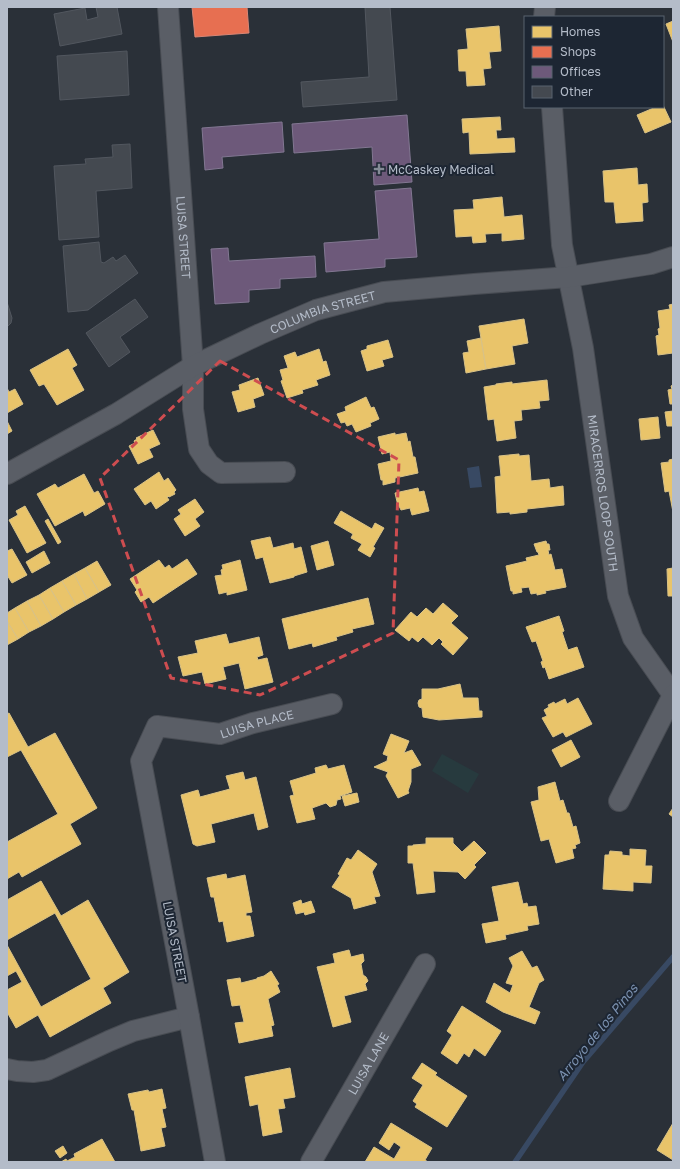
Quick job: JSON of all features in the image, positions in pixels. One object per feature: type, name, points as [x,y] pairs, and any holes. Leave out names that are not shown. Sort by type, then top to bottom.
[{"type":"street","name":"LUISA STREET","points":[[168,7],[193,366],[193,409],[199,449],[209,464],[221,473],[285,472]]},
{"type":"street","name":"MIRACERROS LOOP SOUTH","points":[[552,108],[562,245],[583,348],[618,596],[633,638],[673,695]]},
{"type":"street","name":"COLUMBIA STREET","points":[[7,474],[116,414],[193,366],[260,334],[316,310],[384,292],[569,277],[651,264],[673,256]]},
{"type":"street","points":[[619,801],[673,695]]},
{"type":"street","name":"LUISA PLACE","points":[[157,726],[220,734],[253,723],[332,704]]},
{"type":"street","name":"LUISA STREET","points":[[157,726],[140,761],[215,1162]]},
{"type":"street","name":"LUISA LANE","points":[[311,1162],[425,964]]},
{"type":"street","points":[[7,1069],[33,1072],[47,1070],[133,1031],[189,1017]]},
{"type":"highlighted area","points":[[220,361],[399,460],[393,633],[260,695],[171,678],[100,478]]},
{"type":"green space","points":[[442,754],[479,774],[468,793],[432,771]]},
{"type":"water","points":[[479,466],[482,487],[470,488],[467,468]]},
{"type":"building: Homes","points":[[673,21],[673,42],[666,24]]},
{"type":"building: Homes","points":[[499,26],[501,51],[489,52],[491,68],[483,69],[485,85],[467,86],[466,71],[459,71],[458,50],[468,49],[466,29]]},
{"type":"building: Homes","points":[[664,107],[671,122],[645,133],[637,115],[654,108]]},
{"type":"building: Homes","points":[[500,117],[501,130],[496,130],[497,139],[514,138],[515,152],[470,154],[469,132],[463,133],[462,119]]},
{"type":"building: Homes","points":[[637,168],[638,185],[647,184],[648,202],[642,203],[643,221],[616,223],[614,202],[605,202],[603,171]]},
{"type":"building: Homes","points":[[502,197],[504,217],[522,215],[524,239],[502,241],[502,233],[485,234],[486,242],[473,243],[472,236],[456,237],[454,210],[474,209],[473,200]]},
{"type":"building: Homes","points":[[673,304],[673,353],[658,355],[656,336],[659,335],[658,329],[660,328],[658,311],[670,309],[669,305]]},
{"type":"building: Homes","points":[[524,319],[528,343],[512,346],[515,364],[486,369],[479,326]]},
{"type":"building: Homes","points":[[481,338],[486,369],[466,373],[463,353],[469,352],[467,341]]},
{"type":"building: Homes","points":[[388,340],[393,357],[382,360],[384,366],[367,371],[361,351],[367,349],[367,346]]},
{"type":"building: Homes","points":[[68,349],[77,365],[72,368],[84,390],[57,405],[44,384],[39,386],[30,370]]},
{"type":"building: Homes","points":[[319,349],[323,362],[326,361],[330,375],[316,380],[318,385],[302,390],[303,393],[287,398],[281,381],[283,380],[280,370],[288,368],[284,356],[295,352],[297,357]]},
{"type":"building: Homes","points":[[258,378],[264,395],[253,399],[255,407],[238,412],[232,392],[240,390],[239,385]]},
{"type":"building: Homes","points":[[547,380],[549,400],[539,401],[540,408],[521,410],[522,420],[514,421],[516,438],[497,441],[494,419],[488,420],[484,387],[512,382],[512,384]]},
{"type":"building: Homes","points":[[673,385],[673,404],[670,404],[668,390],[672,389],[671,386]]},
{"type":"building: Homes","points":[[7,388],[9,392],[15,389],[23,404],[7,413]]},
{"type":"building: Homes","points":[[366,397],[371,408],[374,407],[379,419],[370,423],[371,426],[356,432],[352,424],[347,426],[345,422],[341,423],[337,414],[346,411],[345,407]]},
{"type":"building: Homes","points":[[673,411],[673,426],[667,426],[665,412]]},
{"type":"building: Homes","points":[[658,417],[660,438],[641,440],[639,419]]},
{"type":"building: Homes","points":[[7,421],[12,431],[7,434]]},
{"type":"building: Homes","points":[[153,430],[160,444],[149,449],[153,457],[138,464],[129,446],[135,443],[134,441],[137,439],[136,438]]},
{"type":"building: Homes","points":[[395,433],[395,435],[406,433],[408,442],[410,441],[413,457],[415,457],[418,473],[395,478],[395,482],[383,485],[378,464],[391,461],[390,452],[382,454],[378,437]]},
{"type":"building: Homes","points":[[519,454],[519,456],[529,455],[531,481],[549,479],[550,488],[563,486],[564,505],[527,509],[527,512],[510,514],[510,512],[497,513],[495,477],[501,476],[499,456]]},
{"type":"building: Homes","points":[[673,459],[673,512],[669,491],[665,492],[661,463],[669,462],[669,460]]},
{"type":"building: Homes","points":[[159,472],[164,481],[168,478],[176,490],[174,492],[175,494],[167,497],[169,500],[156,509],[151,501],[145,505],[134,489]]},
{"type":"building: Homes","points":[[84,474],[94,493],[98,491],[105,504],[85,516],[83,511],[55,526],[37,494],[55,484],[58,488]]},
{"type":"building: Homes","points":[[418,488],[419,492],[424,491],[429,511],[412,515],[410,508],[401,510],[398,506],[395,493]]},
{"type":"building: Homes","points":[[195,499],[204,512],[195,519],[200,526],[185,536],[174,519],[181,514],[178,510]]},
{"type":"building: Homes","points":[[25,506],[46,543],[27,553],[9,520],[18,515],[16,511]]},
{"type":"building: Homes","points":[[341,511],[372,529],[375,523],[384,528],[373,547],[375,548],[370,557],[358,550],[362,544],[351,538],[353,534],[334,523]]},
{"type":"building: Homes","points":[[48,519],[61,542],[58,544],[45,521]]},
{"type":"building: Homes","points":[[270,537],[273,548],[293,543],[294,549],[301,547],[307,572],[270,583],[263,557],[256,559],[251,541]]},
{"type":"building: Homes","points":[[328,541],[334,565],[317,570],[311,546]]},
{"type":"building: Homes","points":[[546,541],[547,544],[549,544],[549,555],[551,554],[555,570],[562,569],[566,587],[545,591],[546,593],[537,595],[537,593],[531,594],[529,587],[521,588],[522,592],[513,594],[513,591],[511,591],[506,566],[527,561],[526,558],[539,555],[534,544]]},
{"type":"building: Homes","points":[[12,549],[27,575],[12,583],[7,575],[7,551]]},
{"type":"building: Homes","points":[[44,551],[50,563],[32,573],[26,562]]},
{"type":"building: Homes","points":[[187,559],[197,574],[153,603],[149,597],[141,602],[135,592],[137,590],[130,579],[159,560],[165,568],[169,565],[172,569]]},
{"type":"building: Homes","points":[[240,560],[247,590],[227,595],[227,592],[219,594],[215,576],[222,575],[222,565]]},
{"type":"building: Homes","points":[[97,561],[111,585],[99,592],[85,568]]},
{"type":"building: Homes","points":[[85,568],[99,592],[87,599],[74,574]]},
{"type":"building: Homes","points":[[673,568],[673,596],[668,596],[667,569]]},
{"type":"building: Homes","points":[[74,574],[87,599],[76,605],[62,581]]},
{"type":"building: Homes","points":[[62,581],[76,605],[64,612],[50,588]]},
{"type":"building: Homes","points":[[50,588],[64,612],[53,619],[39,595]]},
{"type":"building: Homes","points":[[39,595],[53,619],[41,626],[27,601]]},
{"type":"building: Homes","points":[[368,598],[374,624],[352,629],[353,632],[336,637],[337,640],[313,647],[312,643],[289,649],[282,619]]},
{"type":"building: Homes","points":[[27,601],[41,626],[29,632],[15,608]]},
{"type":"building: Homes","points":[[443,603],[458,616],[451,623],[468,638],[453,655],[441,644],[443,642],[439,638],[432,645],[423,637],[418,642],[412,637],[409,641],[395,630],[411,612],[417,617],[426,608],[433,614]]},
{"type":"building: Homes","points":[[15,608],[29,632],[18,639],[7,621],[7,613]]},
{"type":"building: Homes","points":[[559,616],[568,650],[577,647],[584,667],[549,679],[545,667],[543,668],[541,662],[543,661],[536,641],[532,642],[526,627]]},
{"type":"building: Homes","points":[[7,621],[18,639],[7,645]]},
{"type":"building: Homes","points":[[226,634],[229,644],[259,637],[263,655],[257,657],[258,660],[267,658],[273,682],[245,689],[239,663],[223,667],[226,679],[205,684],[202,672],[183,676],[178,657],[198,653],[195,641]]},
{"type":"building: Homes","points":[[460,684],[463,698],[478,698],[479,711],[482,711],[482,717],[439,720],[423,717],[422,708],[419,707],[418,703],[419,700],[422,699],[422,689],[438,689]]},
{"type":"building: Homes","points":[[578,698],[592,724],[566,737],[563,732],[553,737],[542,718],[547,716],[544,710],[549,707],[548,705],[554,702],[555,704],[565,699],[567,704]]},
{"type":"building: Homes","points":[[9,713],[28,747],[55,733],[97,808],[70,824],[81,844],[22,877],[19,872],[7,879],[7,842],[58,814],[21,750],[7,757],[7,714]]},
{"type":"building: Homes","points":[[391,734],[409,741],[404,753],[412,750],[421,765],[411,769],[409,793],[398,798],[386,776],[388,772],[374,767],[387,761],[388,756],[383,754]]},
{"type":"building: Homes","points":[[571,740],[580,757],[561,767],[552,750]]},
{"type":"building: Homes","points":[[326,765],[328,769],[344,765],[352,792],[340,796],[341,799],[337,800],[336,805],[330,807],[326,803],[312,808],[315,819],[297,823],[290,796],[294,795],[290,781],[316,773],[315,768]]},
{"type":"building: Homes","points":[[243,772],[245,780],[256,777],[268,827],[258,830],[254,813],[211,824],[215,842],[197,846],[193,844],[181,795],[198,790],[200,797],[230,789],[226,776]]},
{"type":"building: Homes","points":[[555,782],[560,801],[563,800],[573,827],[576,826],[580,843],[575,845],[576,848],[572,849],[574,858],[556,863],[549,839],[541,841],[531,802],[539,800],[538,787]]},
{"type":"building: Homes","points":[[357,793],[359,802],[345,806],[342,796]]},
{"type":"building: Homes","points":[[673,808],[673,817],[669,814]]},
{"type":"building: Homes","points":[[426,838],[453,838],[453,843],[462,852],[474,841],[486,853],[474,865],[476,867],[465,879],[458,872],[433,871],[435,892],[417,894],[413,863],[408,863],[408,846],[426,844]]},
{"type":"building: Homes","points":[[630,849],[646,850],[645,866],[652,866],[651,883],[633,882],[633,891],[603,889],[605,855],[609,855],[610,851],[622,852],[622,855],[630,856]]},
{"type":"building: Homes","points":[[358,850],[377,864],[372,872],[380,896],[374,897],[376,903],[354,909],[351,898],[332,887],[340,875],[338,874],[347,858],[351,860]]},
{"type":"building: Homes","points":[[226,874],[227,879],[245,875],[252,912],[246,913],[246,916],[250,916],[254,936],[227,942],[223,921],[219,922],[214,897],[211,897],[207,878]]},
{"type":"building: Homes","points":[[41,881],[61,916],[88,900],[129,972],[103,988],[111,1003],[50,1037],[38,1015],[16,1028],[7,1012],[7,990],[22,982],[16,971],[7,976],[7,945],[41,1007],[91,979],[55,913],[7,940],[7,900]]},
{"type":"building: Homes","points":[[518,882],[523,904],[527,903],[528,907],[536,906],[539,924],[527,926],[528,930],[505,935],[506,939],[486,943],[482,924],[499,921],[492,887]]},
{"type":"building: Homes","points":[[301,900],[302,904],[311,901],[315,912],[305,915],[304,912],[296,914],[293,903]]},
{"type":"building: Homes","points":[[349,950],[351,957],[363,954],[364,961],[361,964],[363,975],[368,981],[365,984],[367,990],[344,996],[351,1022],[333,1027],[317,967],[335,963],[333,954]]},
{"type":"building: Homes","points":[[522,951],[532,968],[537,966],[544,980],[539,983],[529,1007],[540,1012],[535,1024],[503,1012],[486,1002],[494,983],[510,993],[513,985],[506,983],[513,966],[509,958]]},
{"type":"building: Homes","points":[[271,971],[279,984],[277,985],[280,992],[268,999],[274,1025],[271,1026],[273,1036],[239,1043],[235,1023],[244,1022],[240,1005],[232,1006],[227,980],[240,978],[241,983],[257,979]]},
{"type":"building: Homes","points":[[462,1006],[501,1031],[485,1056],[474,1048],[469,1057],[464,1053],[457,1064],[441,1053],[452,1035],[447,1031]]},
{"type":"building: Homes","points":[[422,1063],[437,1073],[435,1075],[467,1096],[447,1127],[415,1107],[417,1104],[413,1101],[423,1085],[412,1078]]},
{"type":"building: Homes","points":[[290,1068],[295,1097],[283,1099],[285,1108],[278,1109],[282,1132],[263,1136],[258,1104],[250,1106],[245,1077]]},
{"type":"building: Homes","points":[[162,1089],[166,1108],[162,1109],[166,1127],[161,1128],[165,1146],[141,1151],[134,1110],[132,1110],[128,1094]]},
{"type":"building: Homes","points":[[391,1123],[432,1148],[425,1160],[428,1162],[365,1162],[374,1147],[394,1159],[401,1147],[394,1142],[389,1150],[379,1143]]},
{"type":"building: Homes","points":[[673,1123],[673,1160],[657,1150]]},
{"type":"building: Homes","points":[[102,1139],[115,1162],[61,1162],[75,1157],[74,1154]]},
{"type":"building: Homes","points":[[63,1146],[67,1153],[60,1158],[55,1151]]},
{"type":"building: Shops","points":[[192,7],[247,7],[249,33],[195,37]]},
{"type":"building: Offices","points":[[407,115],[412,182],[374,185],[372,147],[294,153],[292,124]]},
{"type":"building: Offices","points":[[282,122],[284,152],[222,157],[223,168],[205,170],[202,128]]},
{"type":"building: Offices","points":[[411,188],[417,257],[385,259],[385,267],[326,272],[324,243],[379,239],[375,191]]},
{"type":"building: Offices","points":[[228,248],[229,261],[315,256],[316,277],[280,279],[280,288],[249,290],[249,302],[215,304],[211,249]]},
{"type":"building: Other","points":[[96,7],[117,7],[122,34],[60,46],[54,14],[85,8],[87,20],[98,17]]},
{"type":"building: Other","points":[[365,7],[390,7],[397,100],[303,107],[301,82],[369,77]]},
{"type":"building: Other","points":[[127,51],[129,95],[60,100],[57,56]]},
{"type":"building: Other","points":[[130,144],[132,188],[96,191],[99,237],[59,240],[54,166],[86,164],[85,159],[113,157],[112,145]]},
{"type":"building: Other","points":[[99,242],[101,262],[104,263],[113,257],[116,261],[125,255],[138,273],[88,310],[68,312],[63,246]]},
{"type":"building: Other","points":[[135,299],[148,317],[120,337],[130,352],[109,367],[86,333]]},
{"type":"building: Other","points":[[7,302],[12,318],[11,323],[7,327]]},
{"type":"waterway","name":"Arroyo de los Pinos","points":[[515,1162],[583,1062],[673,957]]},
{"type":"place","name":"McCaskey Medical","points":[[379,169]]}]
